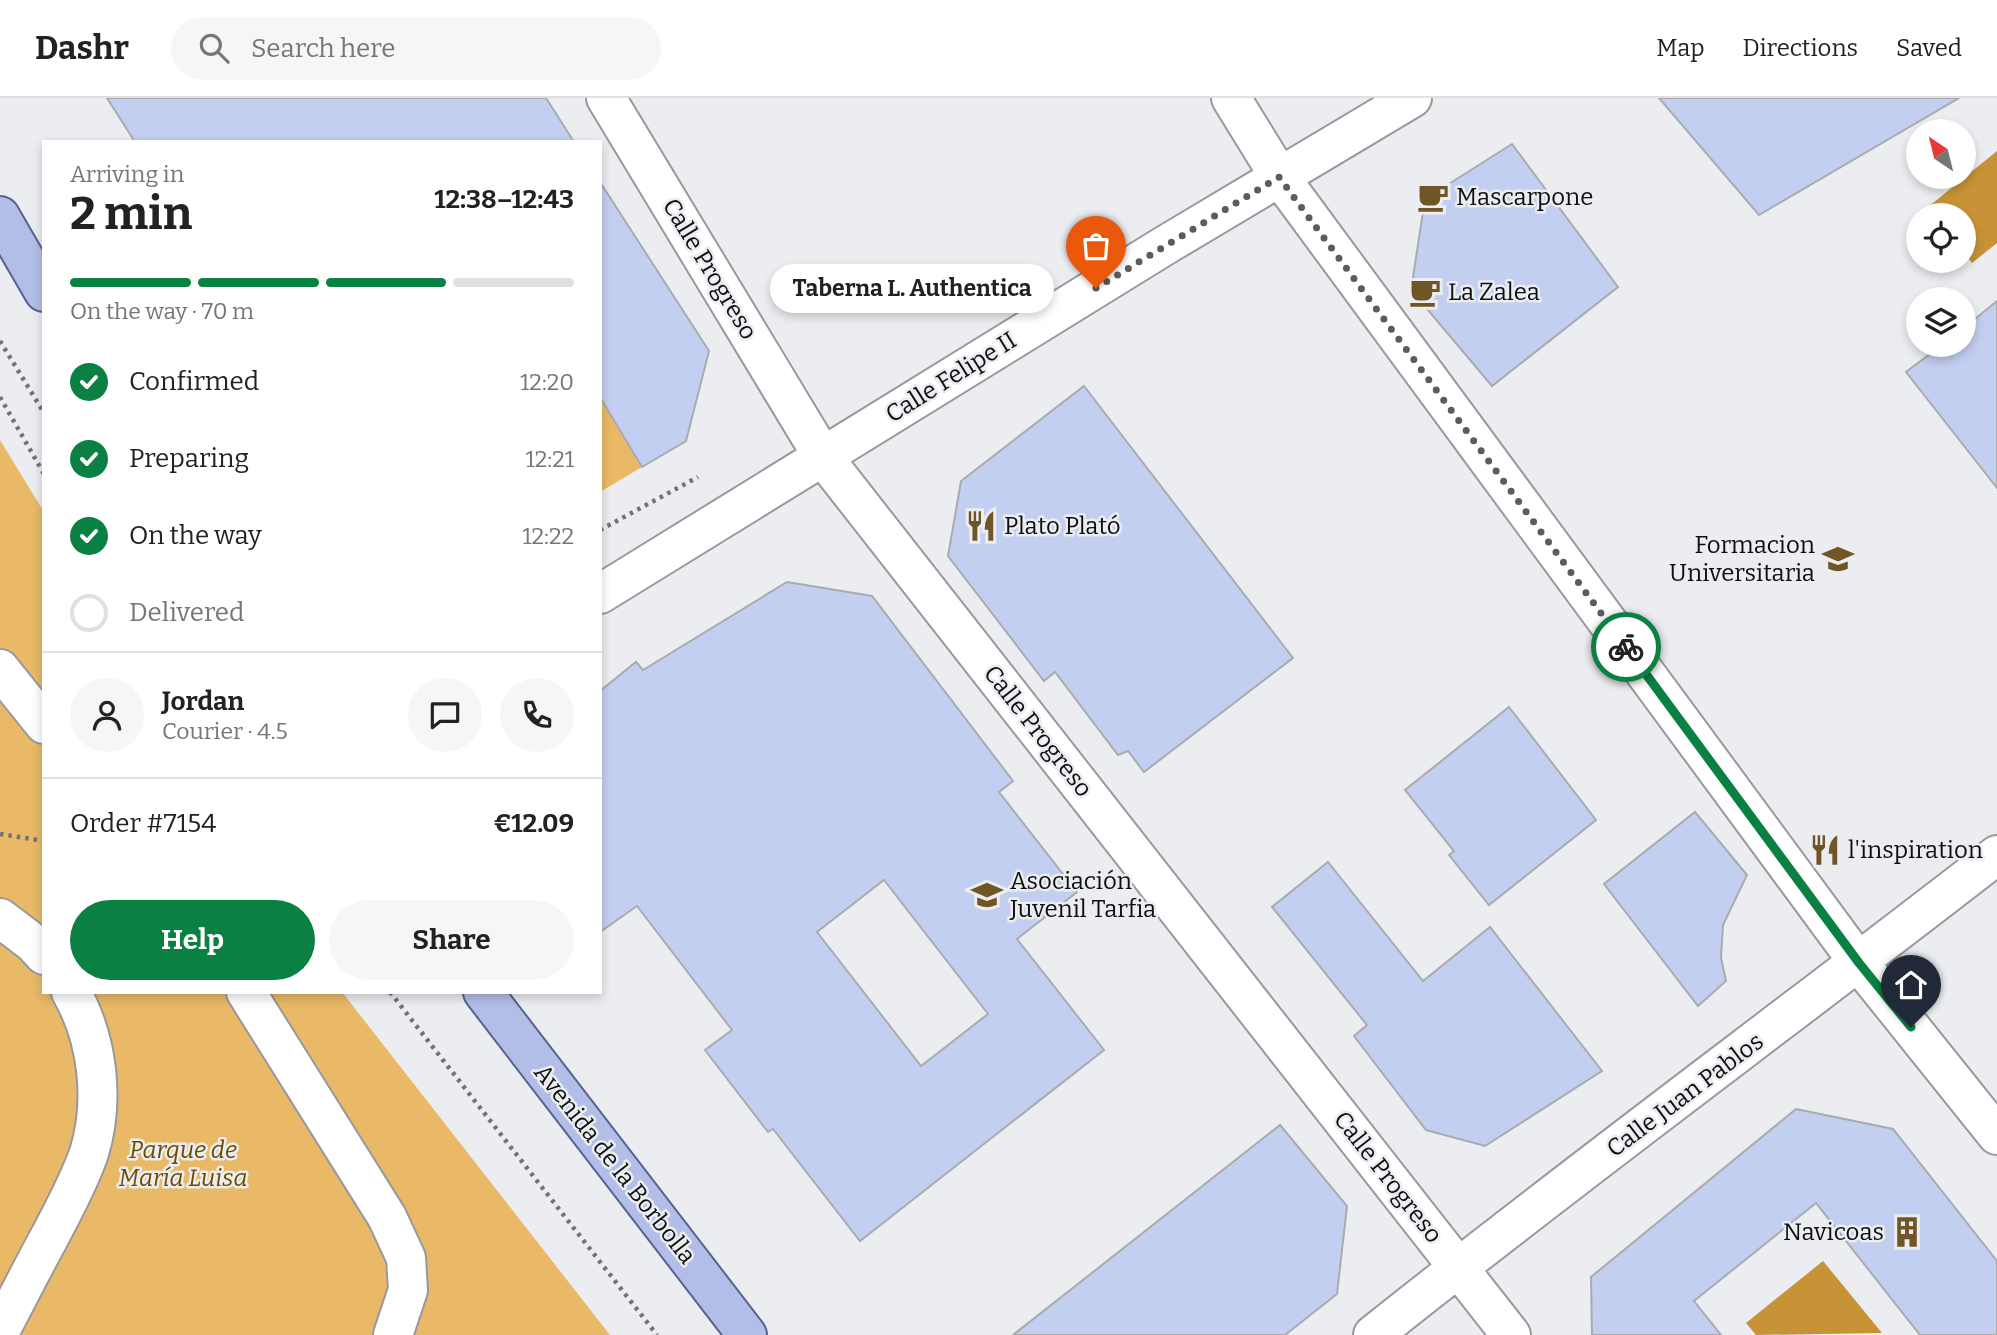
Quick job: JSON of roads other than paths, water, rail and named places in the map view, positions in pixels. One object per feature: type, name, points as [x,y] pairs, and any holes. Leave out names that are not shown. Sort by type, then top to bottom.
[{"type":"main road","points":[[0,216],[42,289]]},
{"type":"main road","name":"Avenida de la Borbolla","points":[[485,994],[747,1335]]},
{"type":"street","name":"Calle Progreso","points":[[606,98],[823,457],[1511,1335]]},
{"type":"street","points":[[1231,98],[1279,177],[1859,963],[1997,1135]]},
{"type":"street","name":"Calle Felipe II","points":[[602,593],[1412,98]]},
{"type":"street","points":[[0,669],[42,722]]},
{"type":"street","name":"Calle Juan Pablos","points":[[1373,1335],[1997,855]]},
{"type":"street","points":[[0,918],[40,944]]},
{"type":"street","points":[[0,1331],[75,1187],[89,1152],[97,1115],[97,1077],[91,1040],[72,994]]},
{"type":"street","points":[[247,994],[387,1217],[406,1258],[408,1290],[393,1335]]},
{"type":"place","name":"Mascarpone","points":[[1433,197]]},
{"type":"place","name":"Taberna L. Authentica","points":[[1096,288]]},
{"type":"place","name":"La Zalea","points":[[1425,292]]},
{"type":"place","name":"Plato Plató","points":[[981,526]]},
{"type":"place","name":"Formacion Universitaria","points":[[1838,559]]},
{"type":"place","name":"l'inspiration","points":[[1825,850]]},
{"type":"place","name":"Asociación Juvenil Tarfia","points":[[987,895]]},
{"type":"place","name":"Navicoas","points":[[1907,1232]]},
{"type":"park label","name":"Parque de María Luisa","points":[[183,1164]]}]
